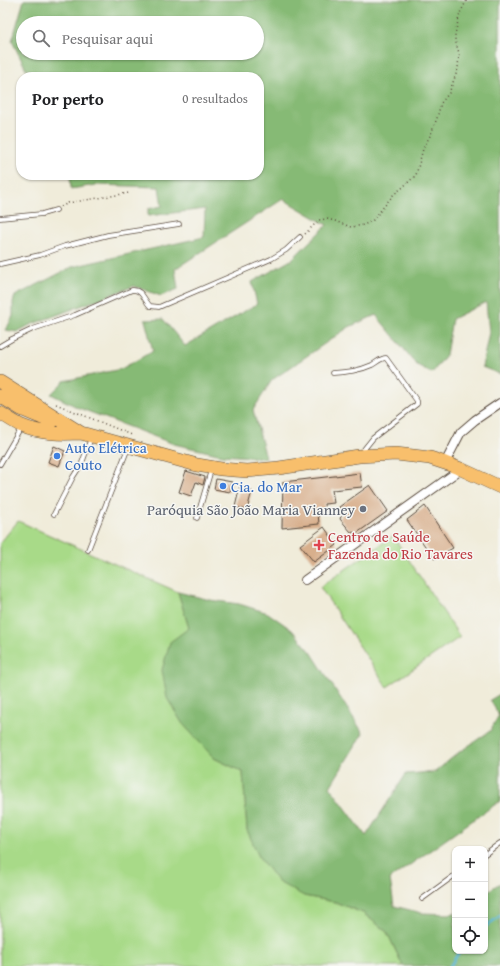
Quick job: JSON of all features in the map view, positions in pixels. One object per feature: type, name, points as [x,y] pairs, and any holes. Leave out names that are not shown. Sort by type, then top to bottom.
[{"type":"main road","points":[[0,382],[87,435]]},
{"type":"main road","points":[[0,396],[26,411],[87,435]]},
{"type":"main road","points":[[0,413],[22,426],[40,431],[58,435],[87,435],[131,441],[197,465],[212,468],[247,471],[262,470],[359,456],[396,454],[430,458],[461,469],[499,486]]},
{"type":"street","points":[[445,463],[461,432],[475,420],[500,403]]},
{"type":"street","points":[[305,580],[461,469]]},
{"type":"lane","points":[[0,218],[42,214],[56,210]]},
{"type":"lane","points":[[0,264],[40,255],[65,246],[108,235],[179,224]]},
{"type":"lane","points":[[0,346],[33,329],[75,315],[136,289],[140,291],[150,306],[159,307],[271,259],[286,250],[300,237]]},
{"type":"lane","points":[[333,373],[359,370],[374,364],[383,358],[386,358],[417,401],[417,404],[373,438],[359,456]]},
{"type":"lane","points":[[0,464],[22,426]]},
{"type":"lane","points":[[54,514],[82,463],[87,435]]},
{"type":"lane","points":[[88,550],[131,441]]},
{"type":"lane","points":[[197,518],[212,468]]},
{"type":"lane","points":[[488,852],[500,843]]},
{"type":"lane","points":[[422,899],[452,877]]},
{"type":"path","points":[[300,237],[319,220],[327,219],[350,227],[364,225],[373,220],[394,194],[416,175],[423,149],[433,129],[441,103],[449,93],[458,69],[459,53],[455,40],[455,34],[460,13],[467,0]]},
{"type":"path","points":[[56,210],[68,203],[129,193]]},
{"type":"path","points":[[53,402],[131,441]]},
{"type":"green space","points":[[24,0],[500,0],[500,374],[482,367],[489,332],[486,302],[452,319],[446,355],[432,373],[417,365],[376,315],[349,327],[272,380],[253,410],[266,458],[222,455],[174,444],[79,408],[51,394],[64,381],[121,369],[153,351],[145,320],[163,319],[185,346],[257,304],[252,282],[291,260],[327,225],[283,199],[175,269],[178,289],[161,296],[134,286],[30,325],[17,332],[6,330],[13,316],[13,302],[15,296],[72,267],[204,237],[205,209],[148,216],[148,209],[162,206],[159,187],[96,185],[71,189],[70,180],[264,180],[264,72],[35,72],[26,69],[22,60],[264,60],[264,16],[19,16]]},
{"type":"green space","points":[[16,27],[16,49],[12,41]]},
{"type":"green space","points":[[18,521],[178,592],[189,628],[214,758],[243,772],[247,830],[304,896],[335,902],[363,913],[387,932],[403,966],[0,966],[0,543]]},
{"type":"green space","points":[[393,536],[460,637],[387,687],[320,587]]},
{"type":"green space","points":[[178,592],[210,600],[239,604],[268,613],[292,630],[311,652],[363,733],[330,787],[366,836],[406,774],[435,772],[458,753],[490,731],[499,715],[490,700],[500,694],[500,801],[390,879],[394,906],[422,913],[452,914],[452,954],[488,954],[488,891],[500,883],[500,966],[403,966],[387,932],[363,913],[335,902],[304,896],[278,882],[259,857],[247,830],[243,772],[214,758],[182,723],[167,698],[162,670],[170,642],[189,628]]},
{"type":"building","name":"Auto Elétrica Couto","points":[[54,446],[65,451],[59,466],[48,462]]},
{"type":"building","points":[[186,471],[205,477],[203,485],[196,482],[191,496],[179,492]]},
{"type":"building","points":[[360,473],[362,487],[332,490],[334,503],[324,504],[325,512],[318,513],[319,524],[282,528],[283,482]]},
{"type":"building","name":"Cia. do Mar","points":[[216,479],[232,482],[230,492],[214,489]]},
{"type":"building","name":"Paróquia São João Maria Vianney","points":[[370,485],[388,511],[357,533],[351,532],[340,519],[342,514],[339,507]]},
{"type":"building","points":[[240,486],[248,488],[248,490],[252,491],[247,510],[235,507]]},
{"type":"building","points":[[425,506],[453,548],[434,559],[407,520]]},
{"type":"building","name":"Centro de Saúde Fazenda do Rio Tavares","points":[[324,527],[337,545],[314,562],[300,545]]},
{"type":"waterway","points":[[488,925],[500,916]]},
{"type":"waterway","points":[[450,966],[458,954]]},
{"type":"place","name":"Auto Elétrica Couto","points":[[57,456]]},
{"type":"place","name":"Cia. do Mar","points":[[223,486]]},
{"type":"place","name":"Paróquia São João Maria Vianney","points":[[363,509]]},
{"type":"place","name":"Centro de Saúde Fazenda do Rio Tavares","points":[[319,545]]}]
